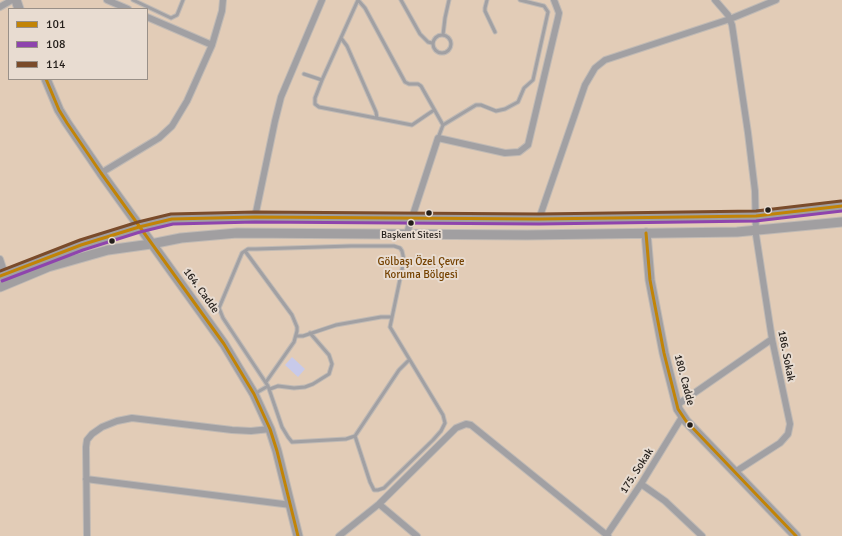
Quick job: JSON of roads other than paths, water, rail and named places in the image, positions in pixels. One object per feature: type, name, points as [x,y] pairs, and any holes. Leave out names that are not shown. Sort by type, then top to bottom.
[{"type":"street","points":[[0,7],[12,0]]},
{"type":"street","points":[[108,0],[126,8]]},
{"type":"street","points":[[101,173],[159,138],[172,126],[187,101],[212,45],[222,10],[223,0]]},
{"type":"street","points":[[256,217],[275,121],[282,97],[322,0]]},
{"type":"street","points":[[407,233],[438,138],[505,152],[518,152],[528,145],[559,13],[555,1],[549,0]]},
{"type":"street","points":[[715,0],[730,19]]},
{"type":"street","points":[[539,219],[585,85],[595,68],[605,60],[730,19],[776,0]]},
{"type":"street","points":[[148,17],[212,45]]},
{"type":"street","name":"186. Sokak","points":[[730,19],[735,40],[748,133],[755,191],[756,231],[772,339],[790,424],[788,434],[780,443],[735,472]]},
{"type":"street","name":"164. Cadde","points":[[46,80],[59,110],[139,227],[224,344],[254,394],[270,429],[277,451],[298,536]]},
{"type":"street","points":[[0,259],[3,275],[81,246],[139,227],[172,219],[256,217],[412,217],[539,219],[756,216],[842,206]]},
{"type":"street","points":[[0,287],[48,267],[108,250],[181,238],[237,233],[527,235],[756,231],[842,222]]},
{"type":"street","name":"180. Cadde","points":[[646,233],[650,280],[664,352],[677,405],[682,416],[796,536]]},
{"type":"street","points":[[677,405],[772,339]]},
{"type":"street","name":"175. Sokak","points":[[607,536],[641,484],[682,416]]},
{"type":"street","points":[[87,536],[87,440],[92,434],[102,427],[117,421],[132,418],[232,430],[251,431],[270,429]]},
{"type":"street","points":[[339,536],[380,504],[456,428],[466,424],[471,425],[607,536]]},
{"type":"street","points":[[86,479],[291,505]]},
{"type":"street","points":[[641,484],[665,501],[702,536]]},
{"type":"street","points":[[380,504],[417,536]]},
{"type":"lane","points":[[133,0],[167,16],[174,17],[180,10],[183,0]]},
{"type":"lane","points":[[143,5],[144,0]]},
{"type":"lane","points":[[434,110],[413,125],[317,106],[315,104],[315,98],[322,80],[358,0],[365,8],[405,82],[409,84],[418,84],[421,86],[443,125]]},
{"type":"lane","points":[[401,0],[420,34],[428,42],[432,43],[435,50],[442,54],[445,53],[450,47],[451,43],[450,39],[443,35],[436,36],[432,43]]},
{"type":"lane","points":[[443,35],[449,0]]},
{"type":"lane","points":[[487,0],[485,11],[495,32]]},
{"type":"lane","points":[[438,138],[443,125],[476,105],[481,105],[496,111],[505,109],[518,102],[524,88],[533,80],[548,12],[544,6],[520,0]]},
{"type":"lane","points":[[341,38],[347,46],[373,104],[377,114],[376,118]]},
{"type":"lane","points":[[304,74],[322,80]]},
{"type":"lane","points":[[355,436],[372,488],[376,491],[381,490],[391,481],[441,431],[445,423],[443,415],[390,327],[404,260],[402,251],[397,247],[248,249],[240,257],[219,308],[223,318],[266,382],[282,427],[292,442],[340,439],[355,436],[400,370],[409,360]]},
{"type":"lane","points":[[245,251],[292,315],[297,327],[294,342],[266,382]]},
{"type":"lane","points":[[296,336],[303,336],[336,325],[385,316],[391,317]]},
{"type":"lane","points":[[254,394],[278,386],[294,388],[305,387],[329,374],[332,364],[329,354],[310,333]]},
{"type":"water","points":[[292,357],[305,369],[298,377],[285,365]]},
{"type":"place","name":"Başkent Sitesi","points":[[411,223]]},
{"type":"park label","name":"Gölbaşı Özel Çevre Koruma Bölgesi","points":[[421,268]]}]
